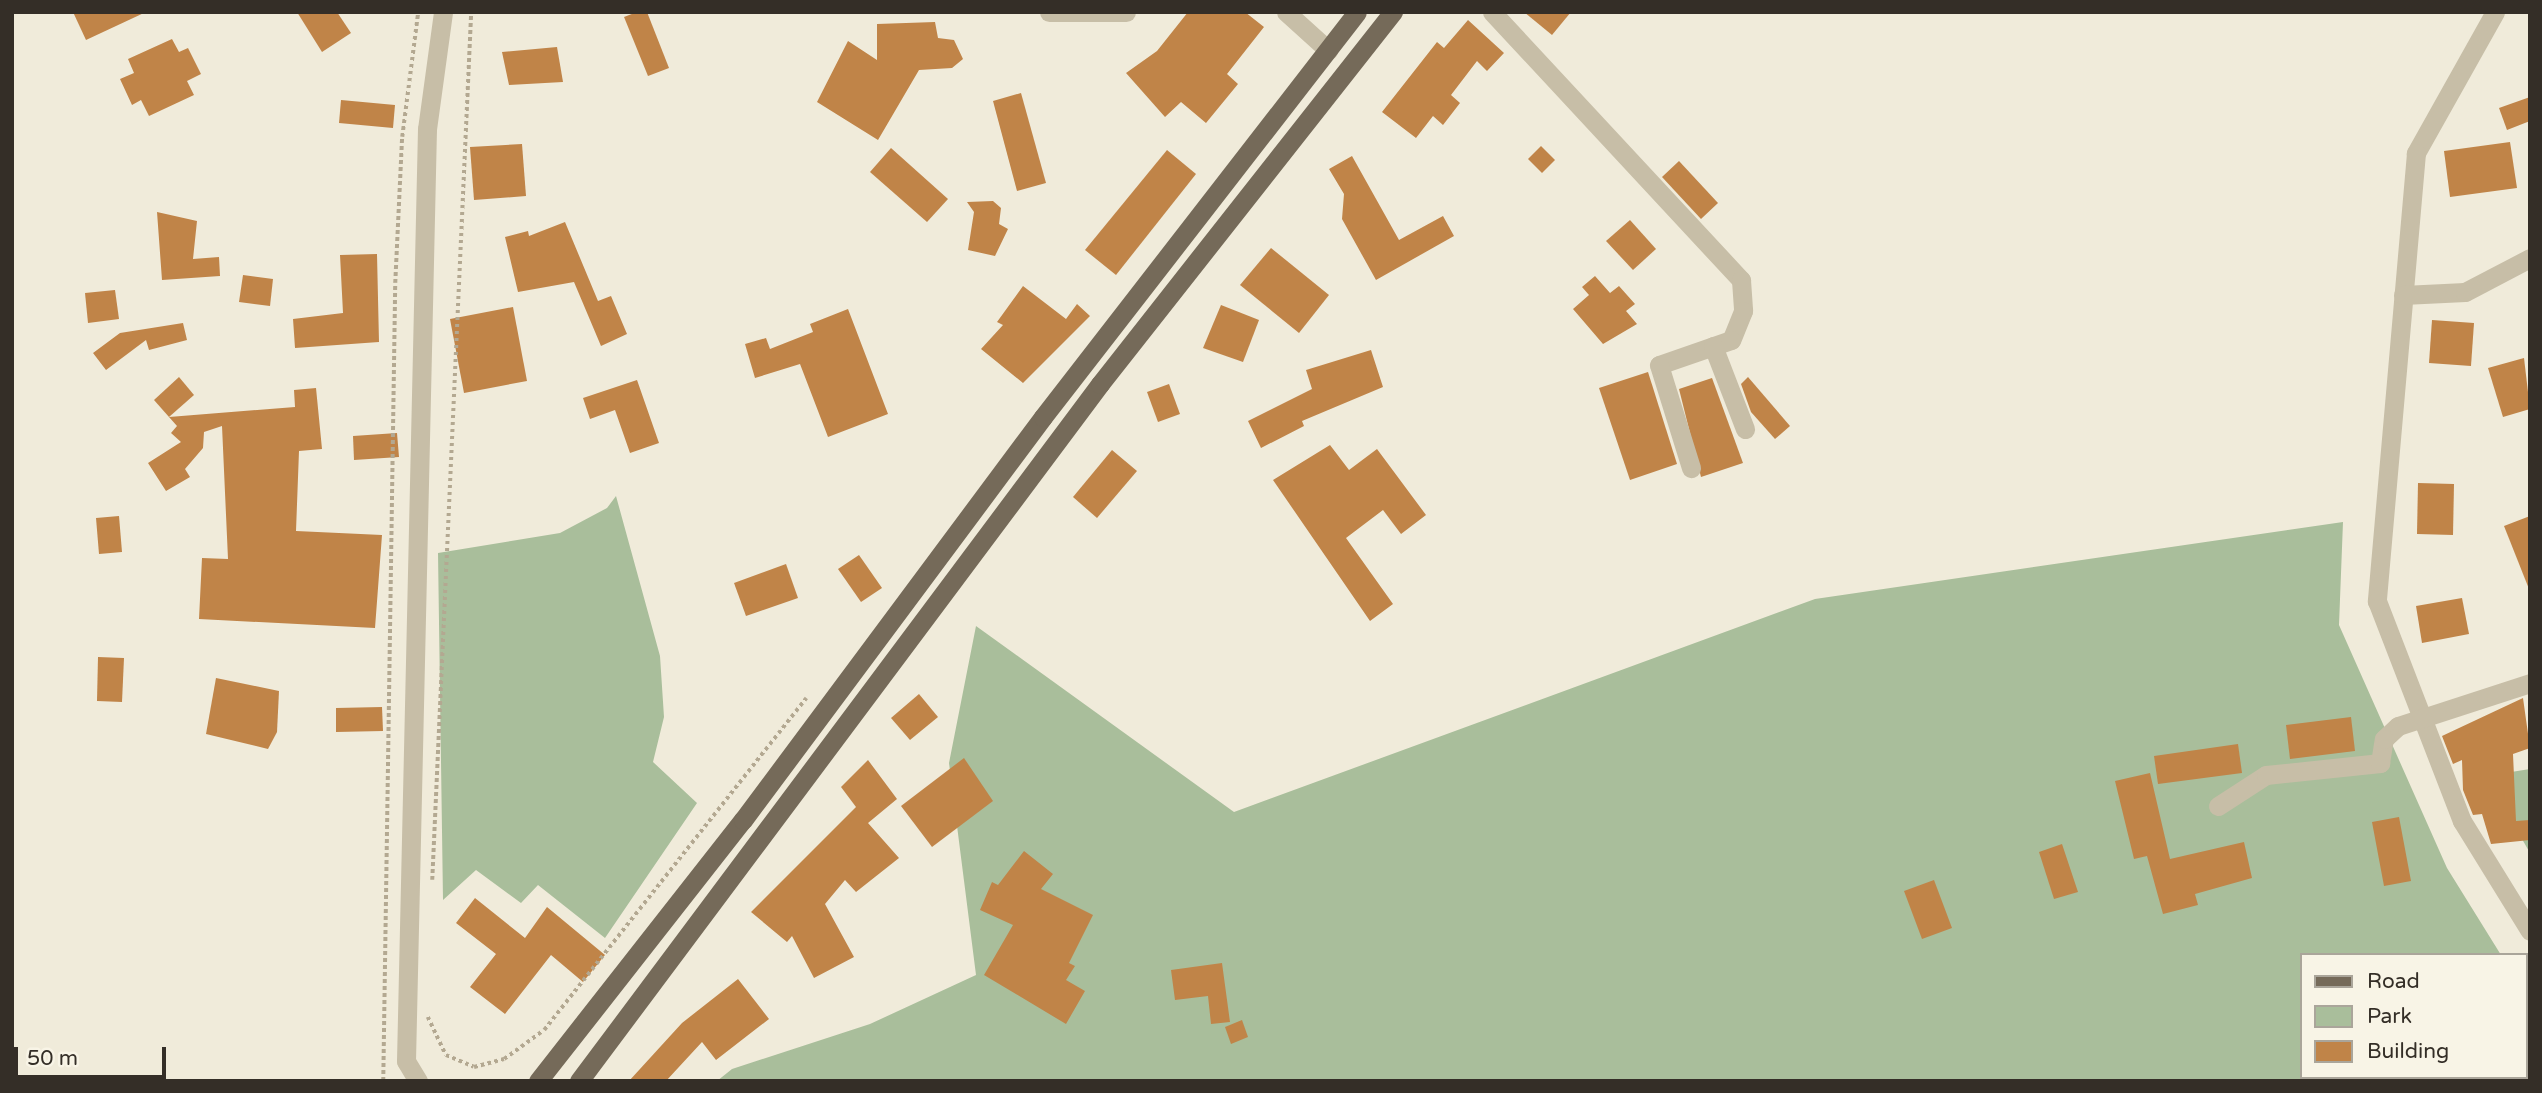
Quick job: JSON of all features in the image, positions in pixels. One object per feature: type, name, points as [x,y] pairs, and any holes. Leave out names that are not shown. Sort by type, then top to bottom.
[{"type":"main road","points":[[538,1081],[744,820],[1043,417],[1357,12]]},
{"type":"main road","points":[[579,1081],[1100,384],[1393,12]]},
{"type":"street","points":[[404,1081],[428,129],[443,12]]},
{"type":"street","points":[[1049,12],[1126,12]]},
{"type":"street","points":[[1286,12],[1328,50]]},
{"type":"street","points":[[1492,12],[1741,280],[1743,311],[1731,340],[1659,365],[1690,468]]},
{"type":"street","points":[[2495,12],[2416,153],[2377,601],[2462,821],[2530,931]]},
{"type":"street","points":[[2403,296],[2465,292],[2530,258]]},
{"type":"street","points":[[1713,346],[1745,429]]},
{"type":"street","points":[[2218,806],[2266,775],[2380,763],[2384,739],[2422,718],[2530,683]]},
{"type":"street","points":[[406,1061],[418,1081]]},
{"type":"path","points":[[383,1081],[395,283],[402,137],[418,12]]},
{"type":"path","points":[[432,889],[471,12]]},
{"type":"path","points":[[425,1005],[446,1055],[474,1067],[504,1059],[544,1030],[814,688]]},
{"type":"green space","points":[[616,496],[660,656],[664,717],[653,762],[697,803],[605,938],[538,885],[521,903],[476,870],[443,900],[438,553],[560,533],[607,508]]},
{"type":"green space","points":[[2343,522],[2339,625],[2447,868],[2500,953],[2300,953],[2300,1079],[2528,1079],[2528,1038],[2530,1081],[717,1081],[732,1069],[870,1024],[976,975],[949,763],[976,626],[1234,812],[1815,599]]},
{"type":"green space","points":[[2530,769],[2530,853],[2486,776]]},
{"type":"building","points":[[73,12],[146,12],[86,40]]},
{"type":"building","points":[[297,12],[337,12],[351,33],[322,52]]},
{"type":"building","points":[[637,12],[647,12],[669,68],[648,76],[624,17]]},
{"type":"building","points":[[1188,12],[1245,12],[1264,27],[1227,74],[1238,84],[1206,123],[1181,102],[1165,117],[1126,73],[1157,51]]},
{"type":"building","points":[[1524,12],[1571,12],[1552,35]]},
{"type":"building","points":[[1468,20],[1504,53],[1487,71],[1477,61],[1451,95],[1460,103],[1443,125],[1433,116],[1416,138],[1382,112],[1437,42],[1444,48]]},
{"type":"building","points":[[935,22],[938,38],[954,40],[963,59],[952,68],[919,70],[878,140],[817,102],[848,41],[877,60],[877,24]]},
{"type":"building","points":[[172,39],[179,52],[188,48],[201,74],[187,81],[194,95],[149,116],[141,100],[132,105],[120,79],[134,73],[128,59]]},
{"type":"building","points":[[557,47],[563,82],[509,85],[502,52]]},
{"type":"building","points":[[1021,93],[1046,183],[1017,191],[993,101]]},
{"type":"building","points":[[2530,97],[2530,121],[2507,130],[2499,108]]},
{"type":"building","points":[[341,100],[395,105],[393,128],[339,123]]},
{"type":"building","points":[[2510,142],[2517,188],[2450,197],[2444,151]]},
{"type":"building","points":[[522,144],[526,196],[474,200],[470,147]]},
{"type":"building","points":[[1541,146],[1555,160],[1542,173],[1528,159]]},
{"type":"building","points":[[891,148],[948,199],[927,222],[870,172]]},
{"type":"building","points":[[1167,150],[1196,174],[1116,275],[1085,250]]},
{"type":"building","points":[[1352,156],[1399,240],[1443,216],[1454,236],[1376,280],[1342,219],[1344,194],[1329,169]]},
{"type":"building","points":[[1679,161],[1718,203],[1701,219],[1662,177]]},
{"type":"building","points":[[993,201],[1001,208],[999,224],[1008,229],[995,256],[968,250],[974,212],[967,202]]},
{"type":"building","points":[[157,212],[197,221],[193,259],[219,257],[220,276],[162,280]]},
{"type":"building","points":[[1630,220],[1656,249],[1633,270],[1606,241]]},
{"type":"building","points":[[565,222],[598,301],[611,296],[627,334],[601,346],[574,282],[518,292],[505,237],[528,231],[529,236]]},
{"type":"building","points":[[1271,248],[1329,295],[1299,333],[1240,285]]},
{"type":"building","points":[[377,254],[379,342],[295,348],[293,319],[343,313],[340,255]]},
{"type":"building","points":[[243,275],[273,279],[270,306],[239,302]]},
{"type":"building","points":[[1595,276],[1610,293],[1619,286],[1635,304],[1626,311],[1637,324],[1603,344],[1573,309],[1589,295],[1582,287]]},
{"type":"building","points":[[1023,286],[1066,319],[1077,304],[1090,316],[1023,383],[981,349],[1003,325],[997,322]]},
{"type":"building","points":[[115,290],[119,319],[88,323],[85,293]]},
{"type":"building","points":[[1221,305],[1259,320],[1243,362],[1203,348]]},
{"type":"building","points":[[513,307],[527,381],[464,393],[450,319]]},
{"type":"building","points":[[848,309],[888,414],[828,437],[800,364],[755,378],[745,344],[766,338],[770,349],[813,332],[810,324]]},
{"type":"building","points":[[2432,320],[2474,323],[2471,366],[2429,363]]},
{"type":"building","points":[[183,323],[187,340],[149,350],[146,340],[106,370],[93,353],[120,333]]},
{"type":"building","points":[[1371,350],[1383,387],[1302,421],[1304,426],[1261,448],[1248,421],[1312,389],[1306,370]]},
{"type":"building","points":[[2524,358],[2530,409],[2503,417],[2488,368]]},
{"type":"building","points":[[1648,372],[1677,464],[1630,480],[1599,388]]},
{"type":"building","points":[[179,377],[194,395],[169,417],[154,400]]},
{"type":"building","points":[[1748,377],[1790,426],[1775,439],[1751,412],[1741,384]]},
{"type":"building","points":[[1712,378],[1743,463],[1701,477],[1679,389]]},
{"type":"building","points":[[637,380],[659,443],[630,453],[615,410],[590,419],[583,398]]},
{"type":"building","points":[[1169,384],[1180,414],[1158,422],[1147,392]]},
{"type":"building","points":[[316,388],[322,449],[299,451],[296,531],[382,535],[375,628],[199,619],[202,558],[228,559],[222,426],[204,432],[203,448],[185,469],[190,477],[166,491],[148,463],[181,442],[171,433],[177,426],[169,417],[295,407],[294,390]]},
{"type":"building","points":[[397,433],[399,457],[354,460],[353,436]]},
{"type":"building","points":[[1330,445],[1349,470],[1377,449],[1426,515],[1401,534],[1383,510],[1346,538],[1393,604],[1370,621],[1273,480]]},
{"type":"building","points":[[1112,450],[1137,471],[1097,518],[1073,497]]},
{"type":"building","points":[[2418,483],[2454,484],[2453,535],[2417,534]]},
{"type":"building","points":[[119,516],[122,552],[99,554],[96,518]]},
{"type":"building","points":[[2530,516],[2530,589],[2529,589],[2504,526]]},
{"type":"building","points":[[859,555],[882,588],[861,602],[838,569]]},
{"type":"building","points":[[786,564],[798,598],[746,616],[734,583]]},
{"type":"building","points":[[2462,598],[2469,634],[2422,643],[2416,606]]},
{"type":"building","points":[[98,657],[124,658],[122,702],[97,701]]},
{"type":"building","points":[[216,678],[279,691],[277,732],[268,749],[206,734]]},
{"type":"building","points":[[919,694],[938,717],[910,740],[891,718]]},
{"type":"building","points":[[2523,698],[2530,748],[2513,754],[2516,821],[2530,820],[2530,840],[2491,844],[2482,814],[2473,815],[2463,790],[2462,760],[2453,764],[2442,736]]},
{"type":"building","points":[[382,707],[383,731],[336,732],[336,708]]},
{"type":"building","points":[[2351,717],[2355,751],[2290,759],[2286,725]]},
{"type":"building","points":[[2238,744],[2242,773],[2158,784],[2154,756]]},
{"type":"building","points":[[964,758],[993,801],[932,847],[901,806]]},
{"type":"building","points":[[868,760],[897,799],[868,823],[899,858],[856,892],[845,880],[825,904],[854,957],[814,978],[792,936],[787,942],[751,912],[856,807],[841,787]]},
{"type":"building","points":[[2150,773],[2170,859],[2244,842],[2252,878],[2195,894],[2198,905],[2163,914],[2147,856],[2134,859],[2115,781]]},
{"type":"building","points":[[2399,817],[2411,881],[2384,886],[2372,822]]},
{"type":"building","points":[[2062,844],[2078,892],[2054,899],[2039,852]]},
{"type":"building","points":[[1024,851],[1053,874],[1041,889],[1093,915],[1069,963],[1075,966],[1066,980],[1085,991],[1066,1024],[984,975],[1013,925],[980,910],[992,882],[998,885]]},
{"type":"building","points":[[1934,880],[1952,928],[1922,939],[1904,891]]},
{"type":"building","points":[[475,898],[525,938],[547,907],[605,955],[583,982],[551,955],[505,1014],[470,987],[496,954],[456,923]]},
{"type":"building","points":[[1222,963],[1230,1022],[1211,1024],[1208,996],[1175,1000],[1171,970]]},
{"type":"building","points":[[738,979],[769,1019],[716,1060],[702,1042],[666,1081],[629,1081],[682,1023]]},
{"type":"building","points":[[1242,1020],[1248,1037],[1231,1044],[1225,1027]]}]
